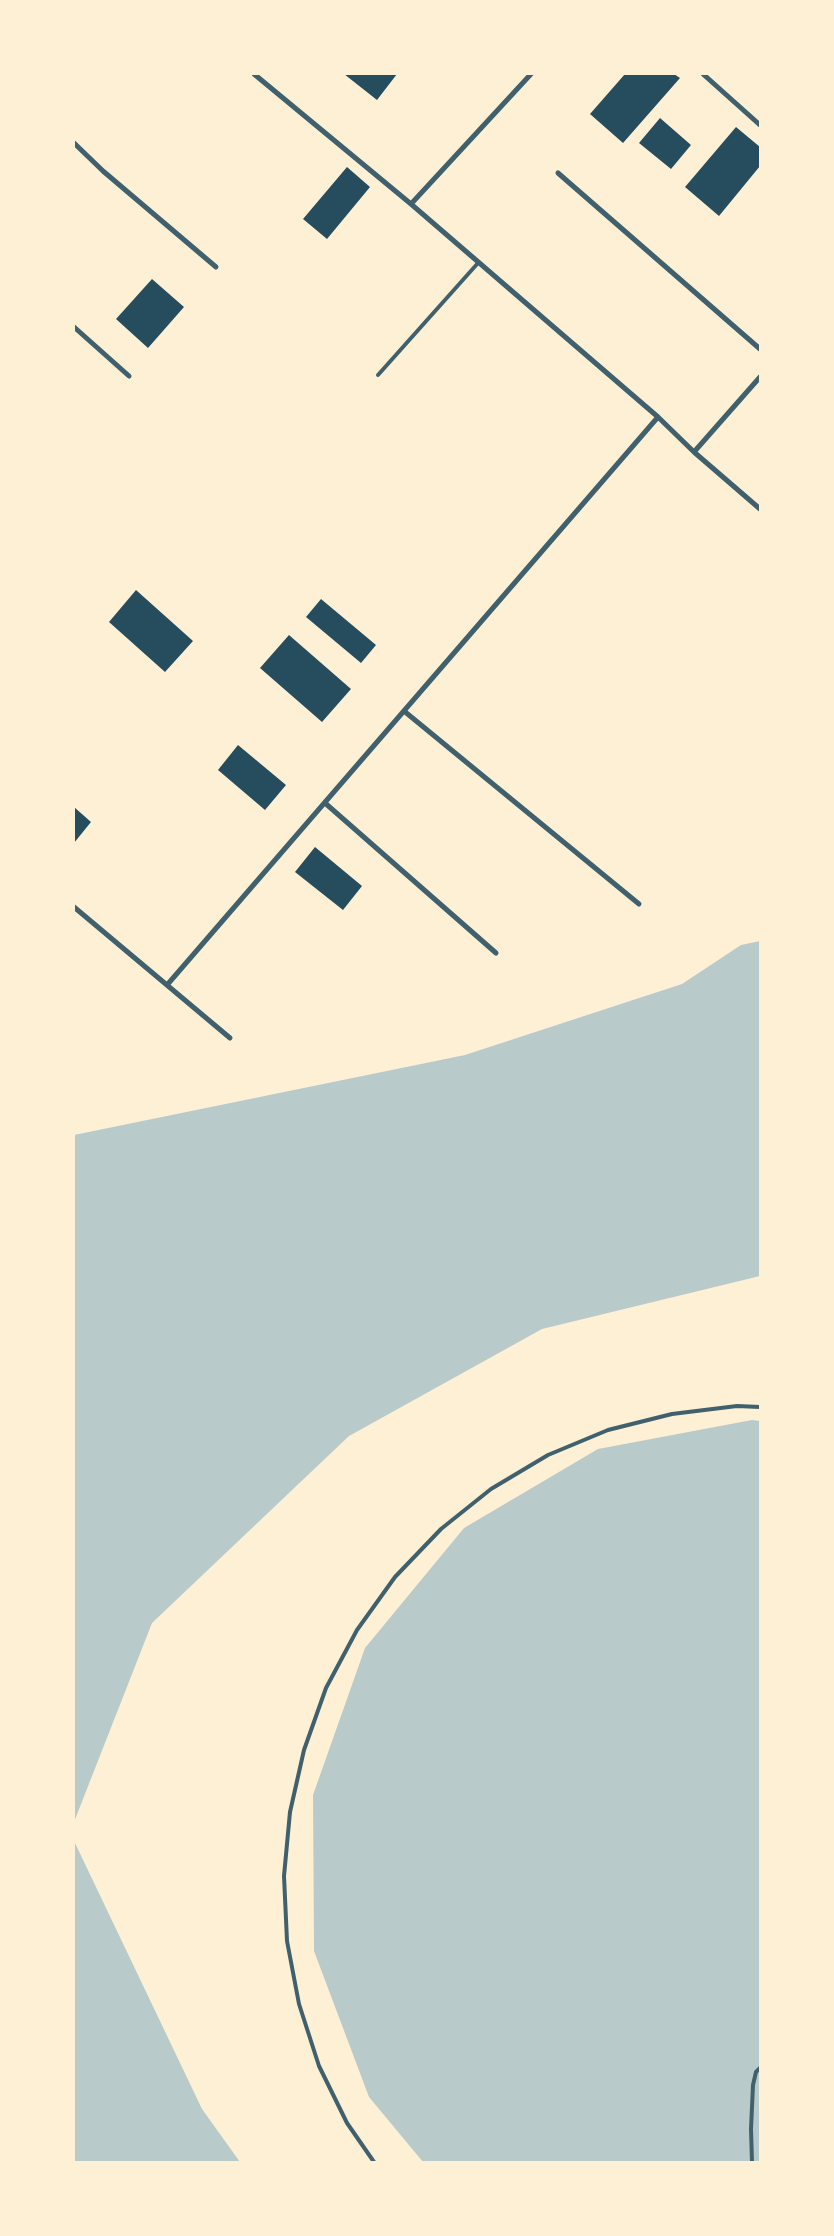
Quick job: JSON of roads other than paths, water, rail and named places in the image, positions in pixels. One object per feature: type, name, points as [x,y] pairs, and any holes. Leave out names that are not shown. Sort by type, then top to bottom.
[{"type":"street","points":[[254,74],[411,204],[658,417],[694,452],[760,509]]},
{"type":"street","points":[[411,204],[531,74]]},
{"type":"street","points":[[703,74],[760,125]]},
{"type":"street","points":[[74,142],[103,171],[216,267]]},
{"type":"street","points":[[558,172],[760,348]]},
{"type":"street","points":[[74,327],[129,376]]},
{"type":"street","points":[[694,452],[760,378]]},
{"type":"street","points":[[167,985],[658,417]]},
{"type":"street","points":[[404,711],[639,904]]},
{"type":"street","points":[[324,803],[496,953]]},
{"type":"street","points":[[74,907],[230,1038]]},
{"type":"lane","points":[[378,374],[478,262]]},
{"type":"lane","points":[[374,2162],[347,2123],[319,2066],[299,2004],[287,1941],[284,1876],[290,1812],[304,1750],[326,1688],[357,1630],[395,1577],[441,1529],[491,1489],[548,1455],[608,1430],[672,1414],[737,1406],[760,1407]]},
{"type":"lane","points":[[752,2162],[753,2084],[756,2072],[760,2068]]}]
